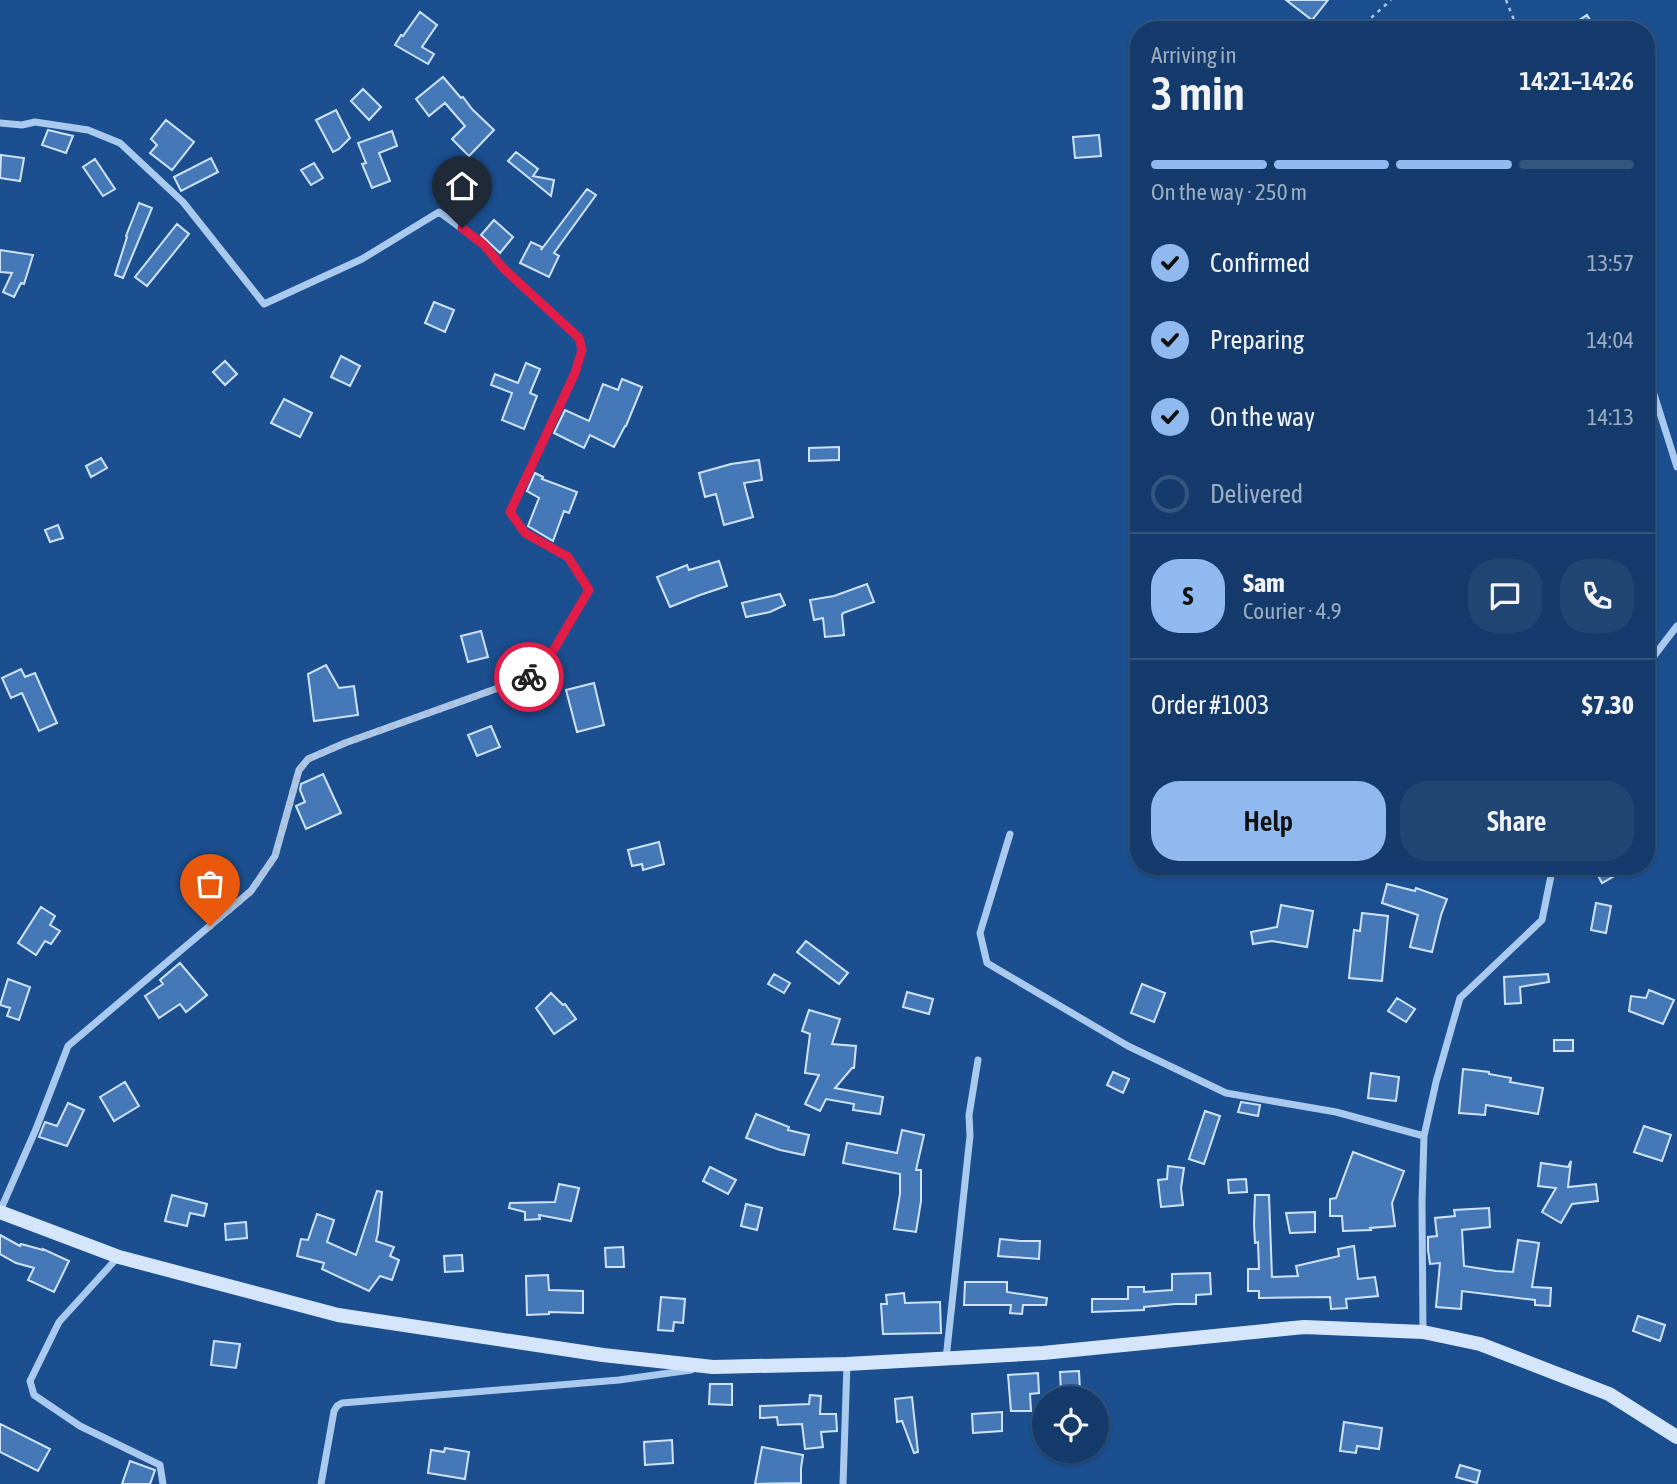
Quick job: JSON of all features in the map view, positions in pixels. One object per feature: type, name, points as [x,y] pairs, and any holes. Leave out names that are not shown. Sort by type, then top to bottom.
[{"type":"street","points":[[0,123],[22,125],[35,121],[88,130],[120,143],[183,202],[264,304],[362,259],[439,212],[484,245],[503,268],[579,338],[582,350],[575,373],[510,512],[525,533],[568,557],[589,590],[540,673],[345,743],[308,759],[299,770],[275,856],[251,891],[68,1046],[0,1212],[118,1257],[338,1315],[603,1355],[713,1367]]},
{"type":"street","points":[[1655,397],[1677,467]]},
{"type":"street","points":[[1655,655],[1676,627]]},
{"type":"street","points":[[1010,834],[980,933],[987,963],[1128,1046],[1226,1093],[1336,1112],[1424,1136]]},
{"type":"street","points":[[1423,1332],[1424,1136],[1436,1082],[1461,998],[1542,920],[1551,875]]},
{"type":"street","points":[[945,1359],[970,1136],[969,1115],[978,1060]]},
{"type":"street","points":[[118,1257],[59,1322],[30,1381],[34,1395],[80,1426],[160,1465],[163,1484]]},
{"type":"street","points":[[321,1484],[334,1411],[342,1403],[619,1380],[713,1367],[847,1364],[1043,1353],[1304,1326],[1423,1332],[1480,1344],[1609,1394],[1677,1437]]},
{"type":"street","points":[[843,1484],[847,1364]]},
{"type":"path","points":[[1368,21],[1391,0]]},
{"type":"path","points":[[1506,0],[1514,21]]},
{"type":"building","points":[[1286,0],[1328,0],[1312,20]]},
{"type":"building","points":[[420,12],[437,25],[422,47],[434,54],[428,64],[395,45]]},
{"type":"building","points":[[1587,15],[1591,21],[1578,21]]},
{"type":"building","points":[[443,77],[494,130],[469,156],[452,139],[465,126],[445,103],[429,116],[416,99]]},
{"type":"building","points":[[363,89],[381,107],[369,120],[351,101]]},
{"type":"building","points":[[336,110],[350,138],[333,152],[316,120]]},
{"type":"building","points":[[166,120],[194,142],[172,170],[150,153],[157,145],[151,139]]},
{"type":"building","points":[[48,130],[73,136],[66,153],[42,145]]},
{"type":"building","points":[[392,131],[397,146],[379,153],[390,181],[372,188],[362,164],[366,163],[358,143]]},
{"type":"building","points":[[1099,135],[1101,156],[1075,158],[1073,137]]},
{"type":"building","points":[[516,152],[538,169],[533,176],[554,180],[551,196],[508,161]]},
{"type":"building","points":[[1,155],[24,158],[20,181],[0,178]]},
{"type":"building","points":[[211,158],[218,172],[181,191],[174,177]]},
{"type":"building","points":[[95,159],[115,189],[103,196],[83,167]]},
{"type":"building","points":[[314,163],[323,178],[311,185],[301,170]]},
{"type":"building","points":[[587,189],[596,195],[554,253],[559,256],[549,277],[520,263],[531,242],[542,247],[541,250]]},
{"type":"building","points":[[139,203],[152,208],[123,278],[115,275]]},
{"type":"building","points":[[494,220],[513,237],[500,253],[481,235]]},
{"type":"building","points":[[177,224],[189,234],[147,286],[135,277]]},
{"type":"building","points":[[0,250],[33,255],[24,284],[21,283],[14,297],[3,292],[12,273],[0,272]]},
{"type":"building","points":[[434,302],[454,310],[445,332],[425,323]]},
{"type":"building","points":[[341,356],[360,366],[350,386],[331,377]]},
{"type":"building","points":[[225,361],[237,374],[225,385],[213,372]]},
{"type":"building","points":[[526,363],[540,369],[530,393],[537,396],[524,429],[502,420],[512,393],[491,385],[495,374],[518,383]]},
{"type":"building","points":[[622,379],[642,387],[614,447],[590,435],[584,448],[554,433],[565,410],[589,421],[603,384],[618,390]]},
{"type":"building","points":[[284,399],[312,413],[300,437],[271,423]]},
{"type":"building","points":[[839,447],[839,460],[809,461],[809,448]]},
{"type":"building","points":[[101,458],[107,468],[91,477],[86,466]]},
{"type":"building","points":[[759,460],[762,480],[744,483],[753,517],[724,525],[716,494],[705,497],[699,473]]},
{"type":"building","points":[[535,473],[543,477],[542,479],[577,492],[569,513],[564,511],[553,541],[528,526],[539,498],[527,491]]},
{"type":"building","points":[[58,525],[63,538],[50,542],[45,530]]},
{"type":"building","points":[[719,561],[727,586],[670,607],[657,577],[687,565],[689,570]]},
{"type":"building","points":[[867,584],[874,602],[843,613],[844,635],[825,637],[823,618],[814,620],[810,600],[834,596]]},
{"type":"building","points":[[780,594],[785,605],[770,612],[746,617],[742,603]]},
{"type":"building","points":[[481,631],[488,657],[468,662],[461,636]]},
{"type":"building","points":[[326,665],[339,688],[354,686],[358,715],[314,721],[308,674]]},
{"type":"building","points":[[21,669],[25,677],[35,673],[57,723],[39,731],[22,693],[11,698],[2,678]]},
{"type":"building","points":[[594,683],[604,725],[577,732],[566,690]]},
{"type":"building","points":[[491,726],[500,747],[477,756],[468,735]]},
{"type":"building","points":[[323,774],[341,813],[306,829],[296,806],[305,802],[300,790],[301,784]]},
{"type":"building","points":[[659,842],[664,864],[643,870],[642,864],[632,866],[628,850]]},
{"type":"building","points":[[1598,875],[1616,875],[1602,883]]},
{"type":"building","points":[[1387,884],[1415,891],[1416,888],[1447,899],[1432,952],[1410,947],[1418,915],[1382,903]]},
{"type":"building","points":[[1596,903],[1611,906],[1606,933],[1591,930]]},
{"type":"building","points":[[1281,905],[1313,911],[1307,947],[1272,941],[1253,944],[1251,932],[1277,927]]},
{"type":"building","points":[[41,907],[55,916],[50,925],[60,931],[51,944],[45,941],[36,955],[18,943]]},
{"type":"building","points":[[1362,913],[1388,916],[1382,981],[1349,978],[1354,930],[1360,931]]},
{"type":"building","points":[[806,941],[848,973],[839,984],[797,952]]},
{"type":"building","points":[[180,963],[207,995],[186,1012],[180,1004],[159,1018],[145,996],[163,984],[160,980]]},
{"type":"building","points":[[774,974],[790,983],[784,993],[768,984]]},
{"type":"building","points":[[1548,974],[1549,982],[1520,987],[1521,1003],[1505,1004],[1504,977]]},
{"type":"building","points":[[8,979],[30,987],[19,1020],[7,1016],[10,1008],[0,1005]]},
{"type":"building","points":[[1142,984],[1165,993],[1154,1022],[1131,1013]]},
{"type":"building","points":[[1649,990],[1674,1000],[1663,1024],[1629,1011],[1631,996],[1646,998]]},
{"type":"building","points":[[907,992],[933,999],[929,1014],[903,1007]]},
{"type":"building","points":[[551,993],[565,1004],[576,1019],[554,1034],[536,1008]]},
{"type":"building","points":[[1397,998],[1415,1009],[1406,1022],[1388,1011]]},
{"type":"building","points":[[809,1010],[840,1019],[832,1044],[856,1046],[854,1068],[835,1088],[883,1097],[880,1114],[853,1110],[854,1104],[826,1099],[820,1111],[805,1104],[819,1075],[805,1073],[810,1034],[802,1031]]},
{"type":"building","points":[[1554,1040],[1573,1040],[1573,1051],[1554,1051]]},
{"type":"building","points":[[1463,1069],[1489,1072],[1511,1078],[1510,1082],[1543,1088],[1538,1114],[1486,1105],[1485,1115],[1459,1113]]},
{"type":"building","points":[[1113,1072],[1129,1079],[1123,1093],[1107,1085]]},
{"type":"building","points":[[1371,1073],[1399,1077],[1396,1101],[1368,1098]]},
{"type":"building","points":[[125,1082],[139,1106],[114,1121],[100,1097]]},
{"type":"building","points":[[1241,1102],[1260,1105],[1258,1116],[1238,1112]]},
{"type":"building","points":[[68,1103],[84,1110],[67,1146],[39,1137],[45,1122],[57,1126]]},
{"type":"building","points":[[1205,1111],[1220,1116],[1204,1164],[1189,1159]]},
{"type":"building","points":[[756,1114],[789,1127],[788,1130],[809,1135],[804,1155],[746,1138]]},
{"type":"building","points":[[1644,1126],[1671,1135],[1662,1161],[1634,1152]]},
{"type":"building","points":[[902,1130],[924,1135],[916,1170],[921,1170],[921,1201],[916,1232],[894,1229],[900,1194],[900,1174],[843,1163],[847,1143],[897,1153]]},
{"type":"building","points":[[1353,1152],[1404,1171],[1392,1203],[1395,1226],[1343,1231],[1342,1216],[1330,1216],[1330,1199],[1336,1198]]},
{"type":"building","points":[[1571,1161],[1568,1187],[1596,1184],[1598,1201],[1572,1204],[1561,1223],[1542,1212],[1556,1188],[1538,1186],[1541,1163],[1568,1167]]},
{"type":"building","points":[[1168,1166],[1184,1168],[1181,1188],[1183,1205],[1161,1207],[1158,1180],[1167,1179]]},
{"type":"building","points":[[710,1167],[736,1180],[728,1194],[703,1181]]},
{"type":"building","points":[[1246,1179],[1247,1192],[1229,1193],[1228,1180]]},
{"type":"building","points":[[559,1184],[579,1188],[571,1221],[539,1215],[540,1219],[525,1220],[525,1212],[509,1208],[510,1203],[555,1202]]},
{"type":"building","points":[[377,1191],[382,1192],[376,1241],[394,1247],[390,1256],[399,1260],[392,1280],[380,1276],[369,1291],[322,1269],[324,1263],[297,1256],[301,1239],[308,1240],[317,1214],[334,1220],[327,1242],[356,1255]]},
{"type":"building","points":[[172,1195],[207,1204],[204,1216],[190,1213],[187,1226],[165,1221]]},
{"type":"building","points":[[1255,1195],[1269,1195],[1272,1277],[1298,1276],[1296,1266],[1339,1256],[1338,1249],[1354,1246],[1358,1279],[1375,1277],[1378,1296],[1346,1299],[1347,1308],[1331,1309],[1330,1297],[1259,1298],[1259,1291],[1248,1291],[1248,1269],[1259,1269],[1258,1242],[1255,1243]]},
{"type":"building","points":[[746,1204],[762,1208],[757,1230],[741,1226]]},
{"type":"building","points":[[1489,1208],[1490,1227],[1462,1230],[1464,1266],[1513,1272],[1518,1240],[1539,1243],[1532,1287],[1551,1288],[1550,1306],[1535,1305],[1535,1300],[1462,1291],[1461,1309],[1436,1307],[1440,1263],[1430,1264],[1428,1250],[1428,1237],[1437,1236],[1435,1218],[1455,1216],[1454,1210]]},
{"type":"building","points":[[1315,1212],[1315,1232],[1290,1233],[1286,1213]]},
{"type":"building","points":[[246,1222],[247,1238],[226,1240],[225,1224]]},
{"type":"building","points":[[0,1235],[20,1246],[21,1244],[43,1249],[69,1261],[54,1292],[28,1280],[34,1268],[16,1263],[0,1254]]},
{"type":"building","points":[[1000,1239],[1040,1241],[1039,1259],[998,1256]]},
{"type":"building","points":[[623,1247],[624,1267],[606,1267],[605,1248]]},
{"type":"building","points":[[462,1255],[463,1271],[445,1272],[444,1256]]},
{"type":"building","points":[[1210,1273],[1211,1294],[1196,1295],[1196,1304],[1092,1312],[1092,1299],[1128,1299],[1128,1287],[1144,1287],[1144,1292],[1172,1290],[1172,1274]]},
{"type":"building","points":[[548,1275],[549,1290],[583,1291],[583,1313],[549,1312],[527,1315],[526,1276]]},
{"type":"building","points":[[965,1282],[1007,1282],[1007,1292],[1047,1298],[1046,1305],[1023,1305],[1022,1314],[1010,1313],[1011,1305],[964,1305]]},
{"type":"building","points":[[904,1293],[905,1303],[940,1302],[941,1333],[883,1334],[881,1304],[887,1304],[886,1295]]},
{"type":"building","points":[[661,1297],[685,1299],[683,1323],[674,1322],[673,1331],[658,1330]]},
{"type":"building","points":[[1638,1316],[1665,1325],[1660,1341],[1633,1331]]},
{"type":"building","points":[[214,1341],[240,1344],[236,1368],[211,1365]]},
{"type":"building","points":[[1079,1371],[1080,1386],[1061,1386],[1060,1372]]},
{"type":"building","points":[[1038,1373],[1039,1386],[1032,1386],[1030,1394],[1031,1411],[1011,1411],[1008,1375]]},
{"type":"building","points":[[710,1384],[732,1384],[732,1405],[709,1404]]},
{"type":"building","points":[[810,1395],[821,1396],[820,1414],[836,1414],[837,1431],[821,1432],[823,1447],[805,1449],[802,1424],[778,1425],[777,1417],[760,1418],[760,1406],[809,1404]]},
{"type":"building","points":[[912,1397],[918,1452],[914,1453],[902,1421],[897,1422],[895,1399]]},
{"type":"building","points":[[1002,1412],[1002,1431],[973,1433],[972,1414]]},
{"type":"building","points":[[1344,1422],[1382,1428],[1379,1449],[1357,1446],[1356,1453],[1340,1451]]},
{"type":"building","points":[[0,1424],[50,1449],[38,1471],[0,1452]]},
{"type":"building","points":[[672,1440],[673,1463],[645,1465],[644,1442]]},
{"type":"building","points":[[762,1447],[803,1455],[801,1483],[755,1484]]},
{"type":"building","points":[[445,1448],[469,1452],[465,1479],[428,1473],[431,1450],[444,1452]]},
{"type":"building","points":[[130,1461],[155,1470],[150,1484],[122,1484]]},
{"type":"building","points":[[1460,1465],[1480,1471],[1477,1483],[1456,1477]]},
{"type":"way so far","points":[[210,926],[251,891],[275,856],[299,770],[308,759],[345,743],[529,677]]},
{"type":"route","points":[[462,228],[484,245],[503,268],[579,338],[582,350],[575,373],[510,512],[525,533],[568,557],[589,590],[540,673],[529,677]]}]
